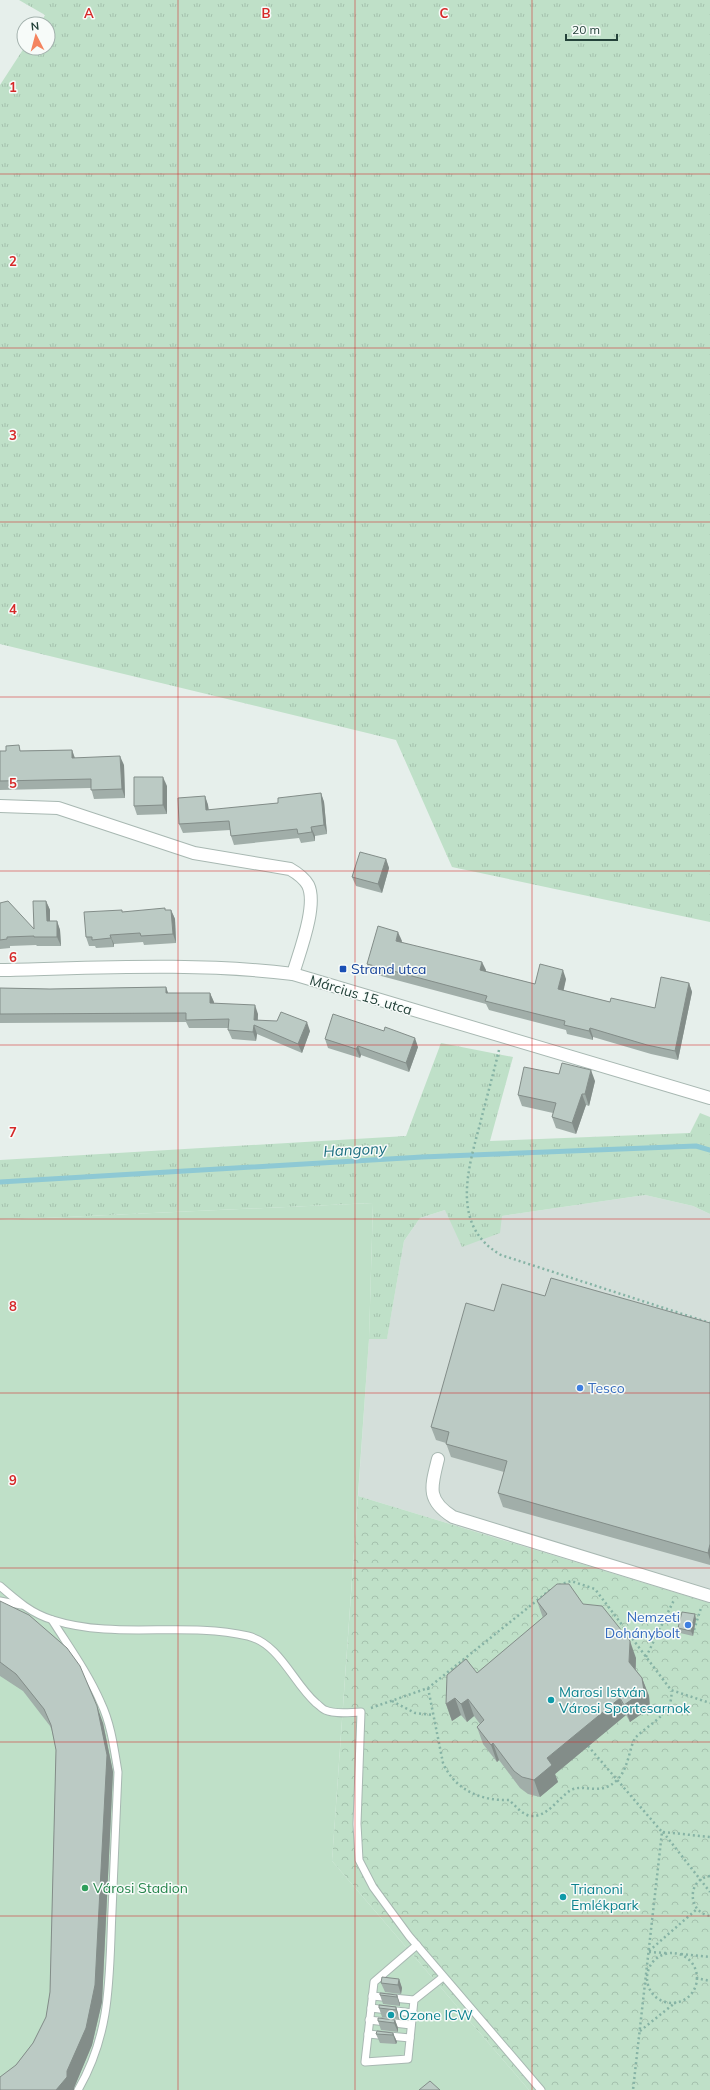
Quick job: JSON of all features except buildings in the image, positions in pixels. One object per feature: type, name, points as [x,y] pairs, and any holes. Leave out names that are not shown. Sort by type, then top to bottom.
[{"type":"street","points":[[0,806],[58,808],[194,853],[290,868],[300,875],[308,885],[311,897],[310,909],[293,974]]},
{"type":"street","name":"Március 15. utca","points":[[0,970],[206,967],[247,968],[293,974],[502,1038],[710,1098]]},
{"type":"street","points":[[438,1459],[432,1483],[433,1496],[438,1506],[453,1517],[708,1595]]},
{"type":"lane","points":[[0,1586],[23,1606]]},
{"type":"lane","points":[[0,1601],[23,1606],[52,1620],[90,1628],[203,1629],[250,1637],[271,1649],[309,1696],[325,1710],[342,1713],[361,1712],[357,1824],[359,1860],[373,1887],[417,1945],[541,2090]]},
{"type":"lane","points":[[52,1620],[91,1682],[102,1704],[112,1735],[118,1772],[108,2004],[98,2043],[86,2075],[78,2090]]},
{"type":"lane","points":[[414,2000],[408,2059],[365,2062],[374,1982],[417,1945]]},
{"type":"lane","points":[[372,1996],[414,2000],[443,1977]]},
{"type":"lane","points":[[371,2008],[413,2012]]},
{"type":"lane","points":[[370,2020],[411,2025]]},
{"type":"lane","points":[[368,2034],[410,2038]]},
{"type":"path","points":[[502,1038],[466,1177],[467,1204],[475,1229],[481,1239],[487,1246],[501,1255],[710,1323]]},
{"type":"path","points":[[558,1586],[571,1581],[595,1589],[671,1690],[710,1703]]},
{"type":"path","points":[[646,1657],[681,1587]]},
{"type":"path","points":[[361,1712],[428,1688],[552,1588]]},
{"type":"path","points":[[694,1630],[708,1595]]},
{"type":"path","points":[[428,1688],[443,1763],[448,1774],[456,1783],[473,1794],[485,1798],[509,1800],[522,1812],[530,1816],[539,1815],[547,1810],[571,1790],[601,1789],[618,1780],[628,1762],[634,1738],[666,1711],[671,1702],[671,1690]]},
{"type":"path","points":[[391,1701],[415,1713],[433,1715]]},
{"type":"path","points":[[588,1746],[662,1832],[710,1892]]},
{"type":"path","points":[[662,1832],[710,1837]]},
{"type":"path","points":[[633,2090],[662,1832]]},
{"type":"path","points":[[710,1876],[700,1879],[695,1884],[692,1897],[697,1909],[710,1916]]},
{"type":"path","points":[[649,1952],[697,1909]]},
{"type":"path","points":[[649,1952],[710,1957]]},
{"type":"path","points":[[640,2032],[676,2002],[684,1999],[695,1987],[695,1969],[690,1961],[682,1955],[673,1953],[664,1954],[656,1958],[650,1965],[647,1974],[650,1989],[654,1995],[668,2002],[676,2002]]},
{"type":"path","points":[[696,1978],[710,1981]]},
{"type":"shaded area","points":[[645,1195],[693,1206],[710,1214],[710,1603],[358,1496],[369,1339],[387,1338],[404,1241],[420,1218],[445,1210],[502,1216]]},
{"type":"green space","points":[[19,0],[710,0],[710,922],[452,867],[396,740],[0,644],[0,85],[19,56],[56,56],[56,16],[45,15]]},
{"type":"green space","points":[[441,1043],[513,1057],[490,1141],[690,1133],[700,1113],[710,1117],[710,1214],[693,1206],[645,1195],[502,1216],[500,1233],[462,1247],[445,1210],[420,1218],[404,1241],[387,1339],[369,1339],[373,1203],[0,1220],[0,1160],[406,1136]]},
{"type":"green space","points":[[373,1203],[369,1339],[332,1861],[529,2090],[0,2090],[0,1220]]},
{"type":"green space","points":[[358,1496],[710,1603],[710,2090],[529,2090],[332,1861]]},
{"type":"waterway","name":"Hangony","points":[[0,1182],[422,1157],[696,1146],[710,1150]]},
{"type":"place","name":"Strand utca","points":[[343,969]]},
{"type":"place","name":"Tesco","points":[[580,1388]]},
{"type":"place","name":"Nemzeti Dohánybolt","points":[[688,1625]]},
{"type":"place","name":"Marosi István Városi Sportcsarnok","points":[[551,1700]]},
{"type":"place","name":"Városi Stadion","points":[[85,1888]]},
{"type":"place","name":"Trianoni Emlékpark","points":[[563,1897]]},
{"type":"place","name":"Ozone ICW","points":[[391,2015]]}]
